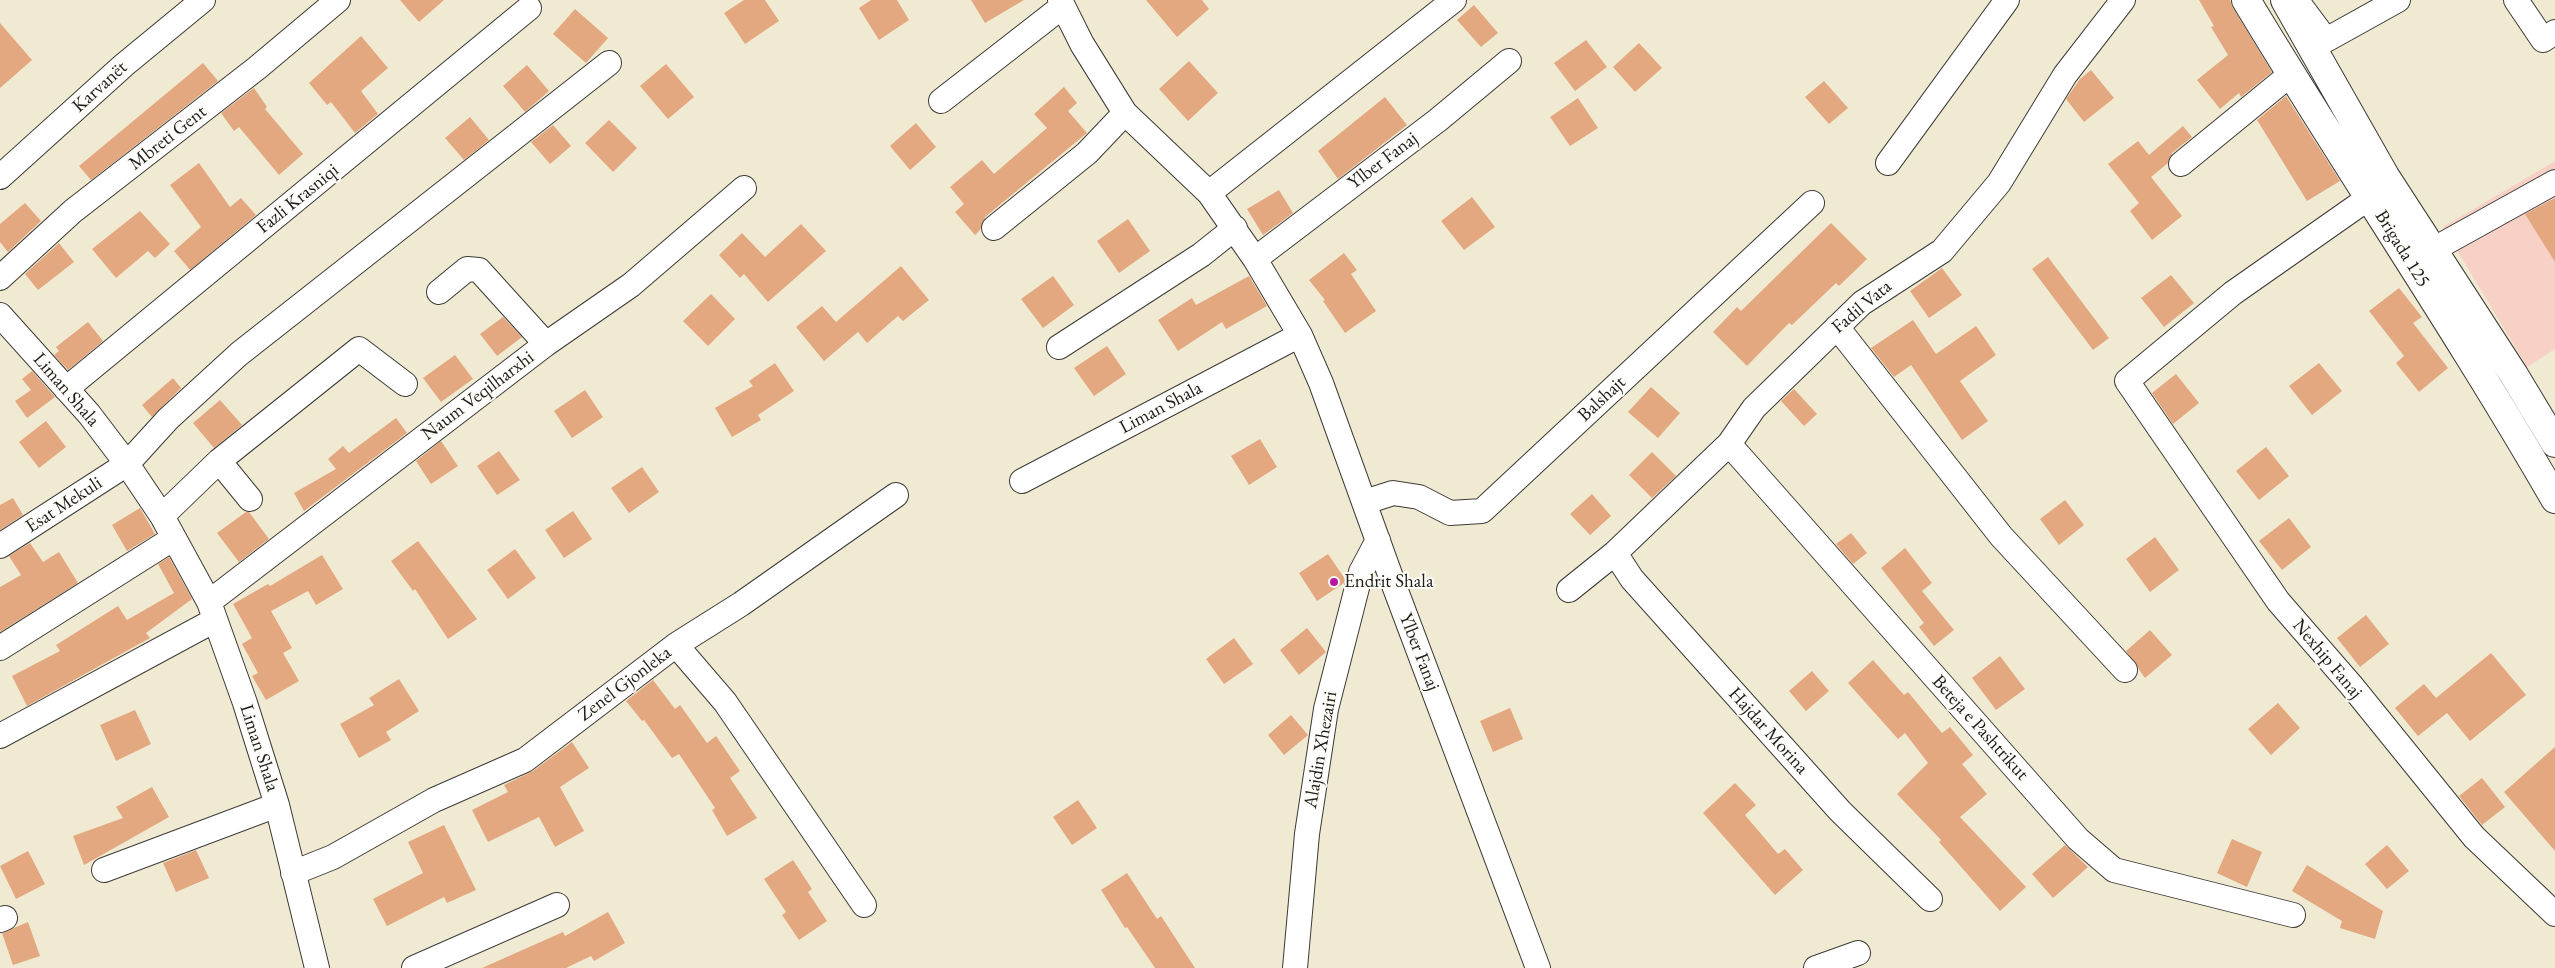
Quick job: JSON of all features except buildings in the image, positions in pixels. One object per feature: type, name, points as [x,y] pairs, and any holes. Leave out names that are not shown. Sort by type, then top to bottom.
[{"type":"main road","name":"Brigada 125","points":[[2246,0],[2491,389],[2555,499]]},
{"type":"main road","name":"Brigada 125","points":[[2285,0],[2386,176],[2514,375],[2555,444]]},
{"type":"street","name":"Karvanët","points":[[0,177],[124,65],[203,0]]},
{"type":"street","name":"Mbreti Gent","points":[[0,278],[73,211],[257,68],[338,0]]},
{"type":"street","points":[[1209,193],[1454,0]]},
{"type":"street","points":[[1888,163],[2007,0]]},
{"type":"street","name":"Fadil Vata","points":[[1569,590],[1615,554],[1729,444],[1754,408],[1862,303],[1942,251],[1999,183],[2065,75],[2123,0]]},
{"type":"street","points":[[2296,0],[2326,40],[2398,0]]},
{"type":"street","points":[[2516,0],[2543,40],[2555,32]]},
{"type":"street","points":[[941,101],[1062,3]]},
{"type":"street","name":"Ylber Fanaj","points":[[1062,3],[1082,44],[1125,114],[1209,193],[1255,259],[1300,335],[1321,383],[1538,968]]},
{"type":"street","name":"Fazli Krasniqi","points":[[66,389],[529,8]]},
{"type":"street","name":"Ylber Fanaj","points":[[1255,259],[1438,120],[1509,61]]},
{"type":"street","name":"Esat Mekuli","points":[[0,546],[127,464],[168,419],[239,354],[609,63]]},
{"type":"street","points":[[2181,164],[2291,74]]},
{"type":"street","points":[[994,228],[1087,153],[1125,114]]},
{"type":"street","points":[[2410,263],[2433,249],[2511,209],[2555,182]]},
{"type":"street","name":"Naum Veqilharxhi","points":[[0,736],[212,611],[546,344],[631,285],[744,188]]},
{"type":"street","name":"Nexhip Fanaj","points":[[2370,197],[2233,294],[2127,381],[2278,601],[2351,685],[2474,837],[2555,914]]},
{"type":"street","name":"Balshajt","points":[[1365,502],[1394,493],[1419,497],[1450,513],[1482,511],[1812,204]]},
{"type":"street","points":[[1059,347],[1201,255],[1235,228]]},
{"type":"street","points":[[439,292],[467,269],[479,270],[546,344]]},
{"type":"street","name":"Liman Shala","points":[[0,316],[66,389],[127,464],[162,516],[212,611],[245,703],[277,805],[317,968]]},
{"type":"street","points":[[1837,327],[2001,536],[2125,670]]},
{"type":"street","name":"Liman Shala","points":[[1022,481],[1300,335]]},
{"type":"street","points":[[162,516],[219,461],[359,349],[405,384]]},
{"type":"street","name":"Beteja e Pashtrikut","points":[[1729,444],[2078,839],[2114,870],[2294,915]]},
{"type":"street","points":[[219,461],[250,499]]},
{"type":"street","points":[[676,645],[741,604],[896,495]]},
{"type":"street","points":[[0,648],[174,538]]},
{"type":"street","name":"Alajdin Xhezairi","points":[[1295,968],[1307,834],[1326,709],[1361,572],[1378,540]]},
{"type":"street","name":"Hajdar Morina","points":[[1615,554],[1632,579],[1840,811],[1930,899]]},
{"type":"street","name":"Zenel Gjonleka","points":[[293,873],[333,857],[434,800],[525,760],[676,645],[725,702],[864,905]]},
{"type":"street","points":[[104,870],[277,805]]},
{"type":"street","points":[[414,968],[557,905]]},
{"type":"street","points":[[1816,968],[1858,953]]},
{"type":"shaded area","points":[[2555,161],[2555,349],[2527,367],[2443,227]]},
{"type":"place","name":"Endrit Shala","points":[[1334,582]]}]
